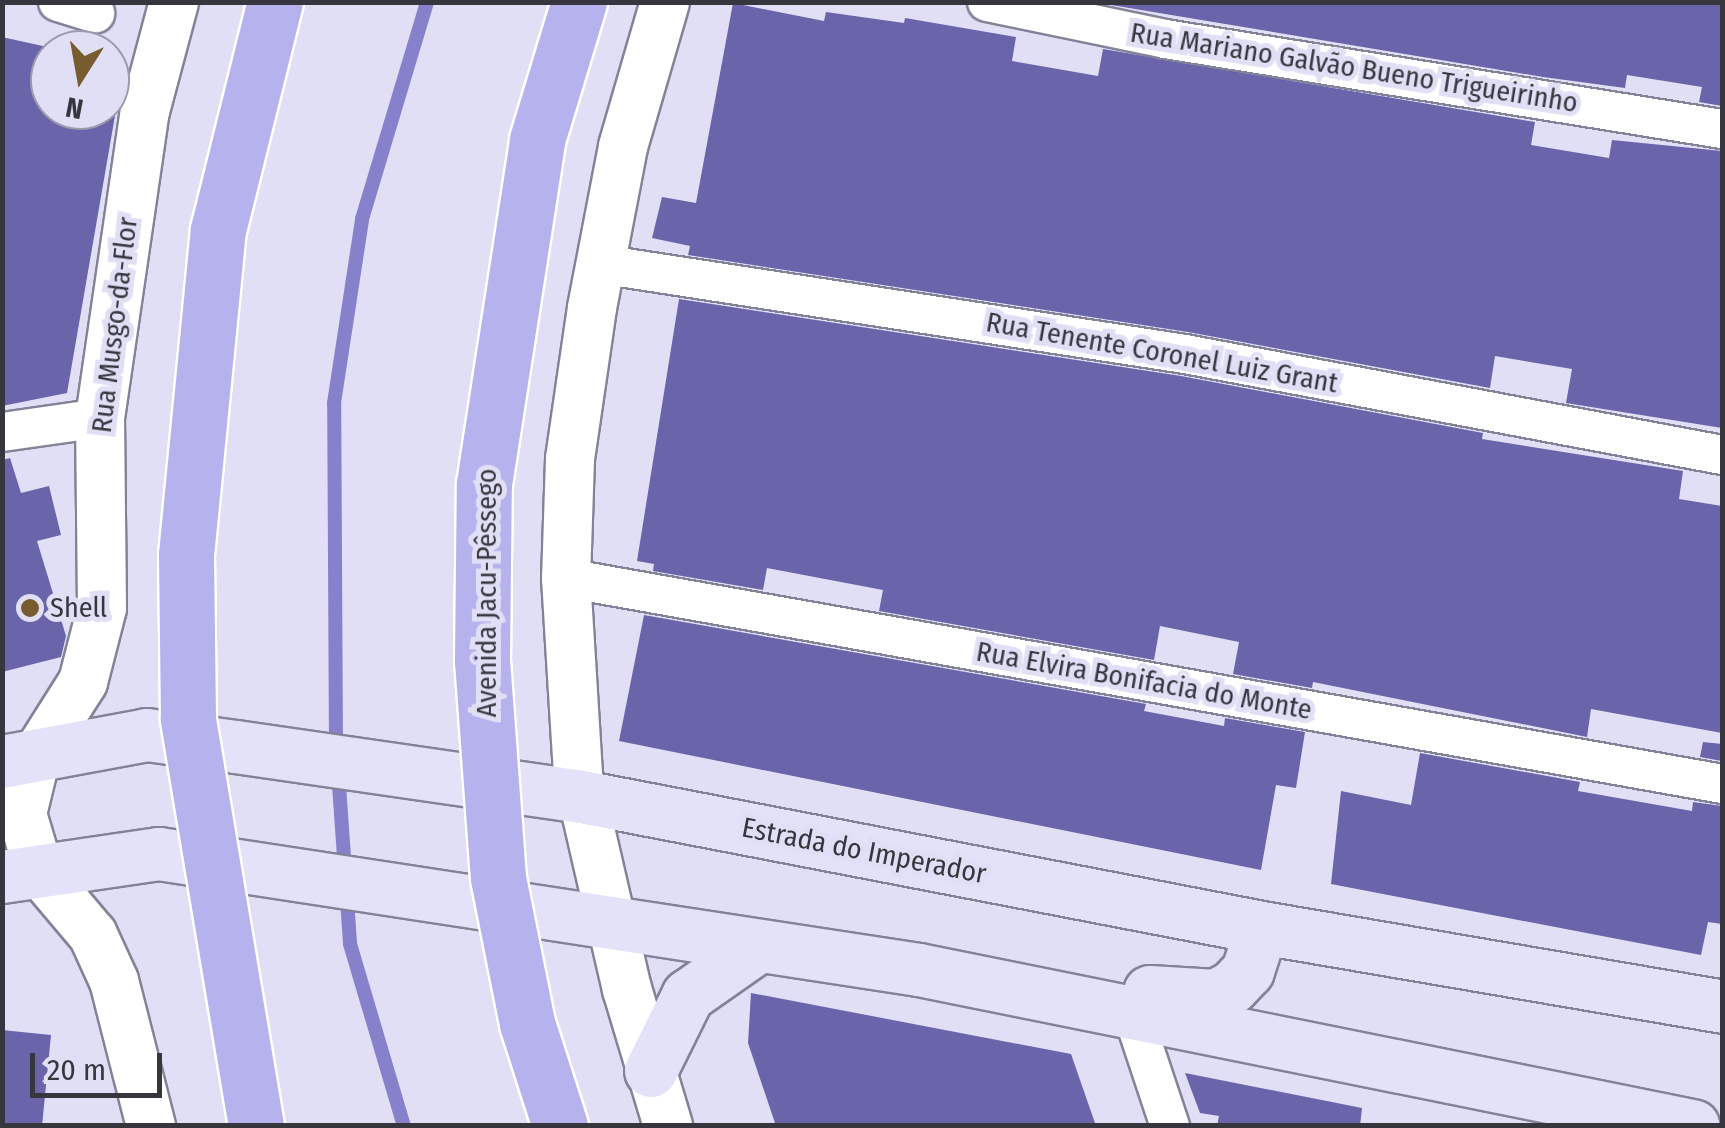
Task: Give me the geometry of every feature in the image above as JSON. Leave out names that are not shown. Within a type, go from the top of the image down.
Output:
[{"type":"highway","points":[[256,1126],[188,718],[186,554],[218,230],[275,2]]},
{"type":"highway","name":"Avenida Jacu-Pêssego","points":[[560,1126],[528,1023],[498,878],[482,662],[484,484],[537,140],[579,2]]},
{"type":"main road","name":"Estrada do Imperador","points":[[20,759],[147,735],[582,797],[1262,928],[1722,1007]]},
{"type":"main road","points":[[21,874],[159,854],[919,970],[1694,1126]]},
{"type":"main road","points":[[652,1071],[688,996],[763,948],[802,936],[862,934],[1181,998],[1216,996],[1233,986],[1248,971],[1262,928]]},
{"type":"street","points":[[58,2],[95,12]]},
{"type":"street","name":"Rua Musgo-da-Flor","points":[[21,874],[20,759],[82,682],[102,608],[100,418],[145,110],[174,2]]},
{"type":"street","points":[[665,2],[623,148],[600,264],[570,459],[566,578],[582,797],[612,924],[668,1126]]},
{"type":"street","name":"Rua Mariano Galvão Bueno Trigueirinho","points":[[987,2],[1165,38],[1722,130]]},
{"type":"street","name":"Rua Tenente Coronel Luiz Grant","points":[[600,264],[1184,354],[1722,455]]},
{"type":"street","points":[[2,432],[100,418]]},
{"type":"street","name":"Rua Elvira Bonifacia do Monte","points":[[566,578],[1722,784]]},
{"type":"street","points":[[21,874],[93,935],[114,981],[151,1126]]},
{"type":"street","points":[[1134,1015],[1170,1126]]},
{"type":"building","points":[[1722,2],[1722,106],[1699,102],[1702,87],[1627,75],[1625,88],[1543,77],[1111,5]]},
{"type":"building","points":[[733,3],[824,21],[826,12],[904,23],[905,18],[1016,37],[1012,61],[1098,76],[1103,49],[1535,122],[1531,145],[1609,158],[1612,140],[1722,151],[1722,428],[1566,403],[1572,369],[1495,356],[1490,388],[1188,332],[688,255],[690,246],[652,238],[662,197],[696,203]]},
{"type":"building","points":[[2,37],[30,43],[30,130],[113,130],[67,393],[2,406]]},
{"type":"building","points":[[679,299],[1181,376],[1483,433],[1482,439],[1683,471],[1679,499],[1722,506],[1722,733],[1591,709],[1587,737],[1313,682],[1312,688],[1233,674],[1239,642],[1160,626],[1154,660],[879,611],[883,590],[767,568],[763,590],[653,571],[654,564],[637,561]]},
{"type":"building","name":"Shell","points":[[10,458],[21,493],[49,486],[61,535],[37,541],[66,636],[61,657],[2,672],[2,460]]},
{"type":"building","points":[[644,615],[1146,704],[1144,711],[1224,726],[1225,718],[1305,732],[1296,788],[1276,785],[1261,870],[619,741]]},
{"type":"building","points":[[1703,742],[1722,744],[1722,761],[1700,757]]},
{"type":"building","points":[[1420,753],[1580,782],[1578,791],[1692,811],[1693,802],[1722,806],[1722,924],[1708,922],[1701,955],[1331,884],[1341,791],[1411,805]]},
{"type":"building","points":[[751,993],[1071,1054],[1096,1126],[776,1126],[748,1043]]},
{"type":"building","points":[[2,1030],[51,1035],[42,1126],[2,1126]]},
{"type":"building","points":[[1185,1073],[1362,1108],[1360,1126],[1217,1126],[1219,1116],[1200,1113]]},
{"type":"waterway","points":[[336,750],[334,403],[362,219],[427,2]]},
{"type":"waterway","points":[[338,771],[350,944],[404,1126]]},
{"type":"place","name":"Shell","points":[[30,608]]}]
